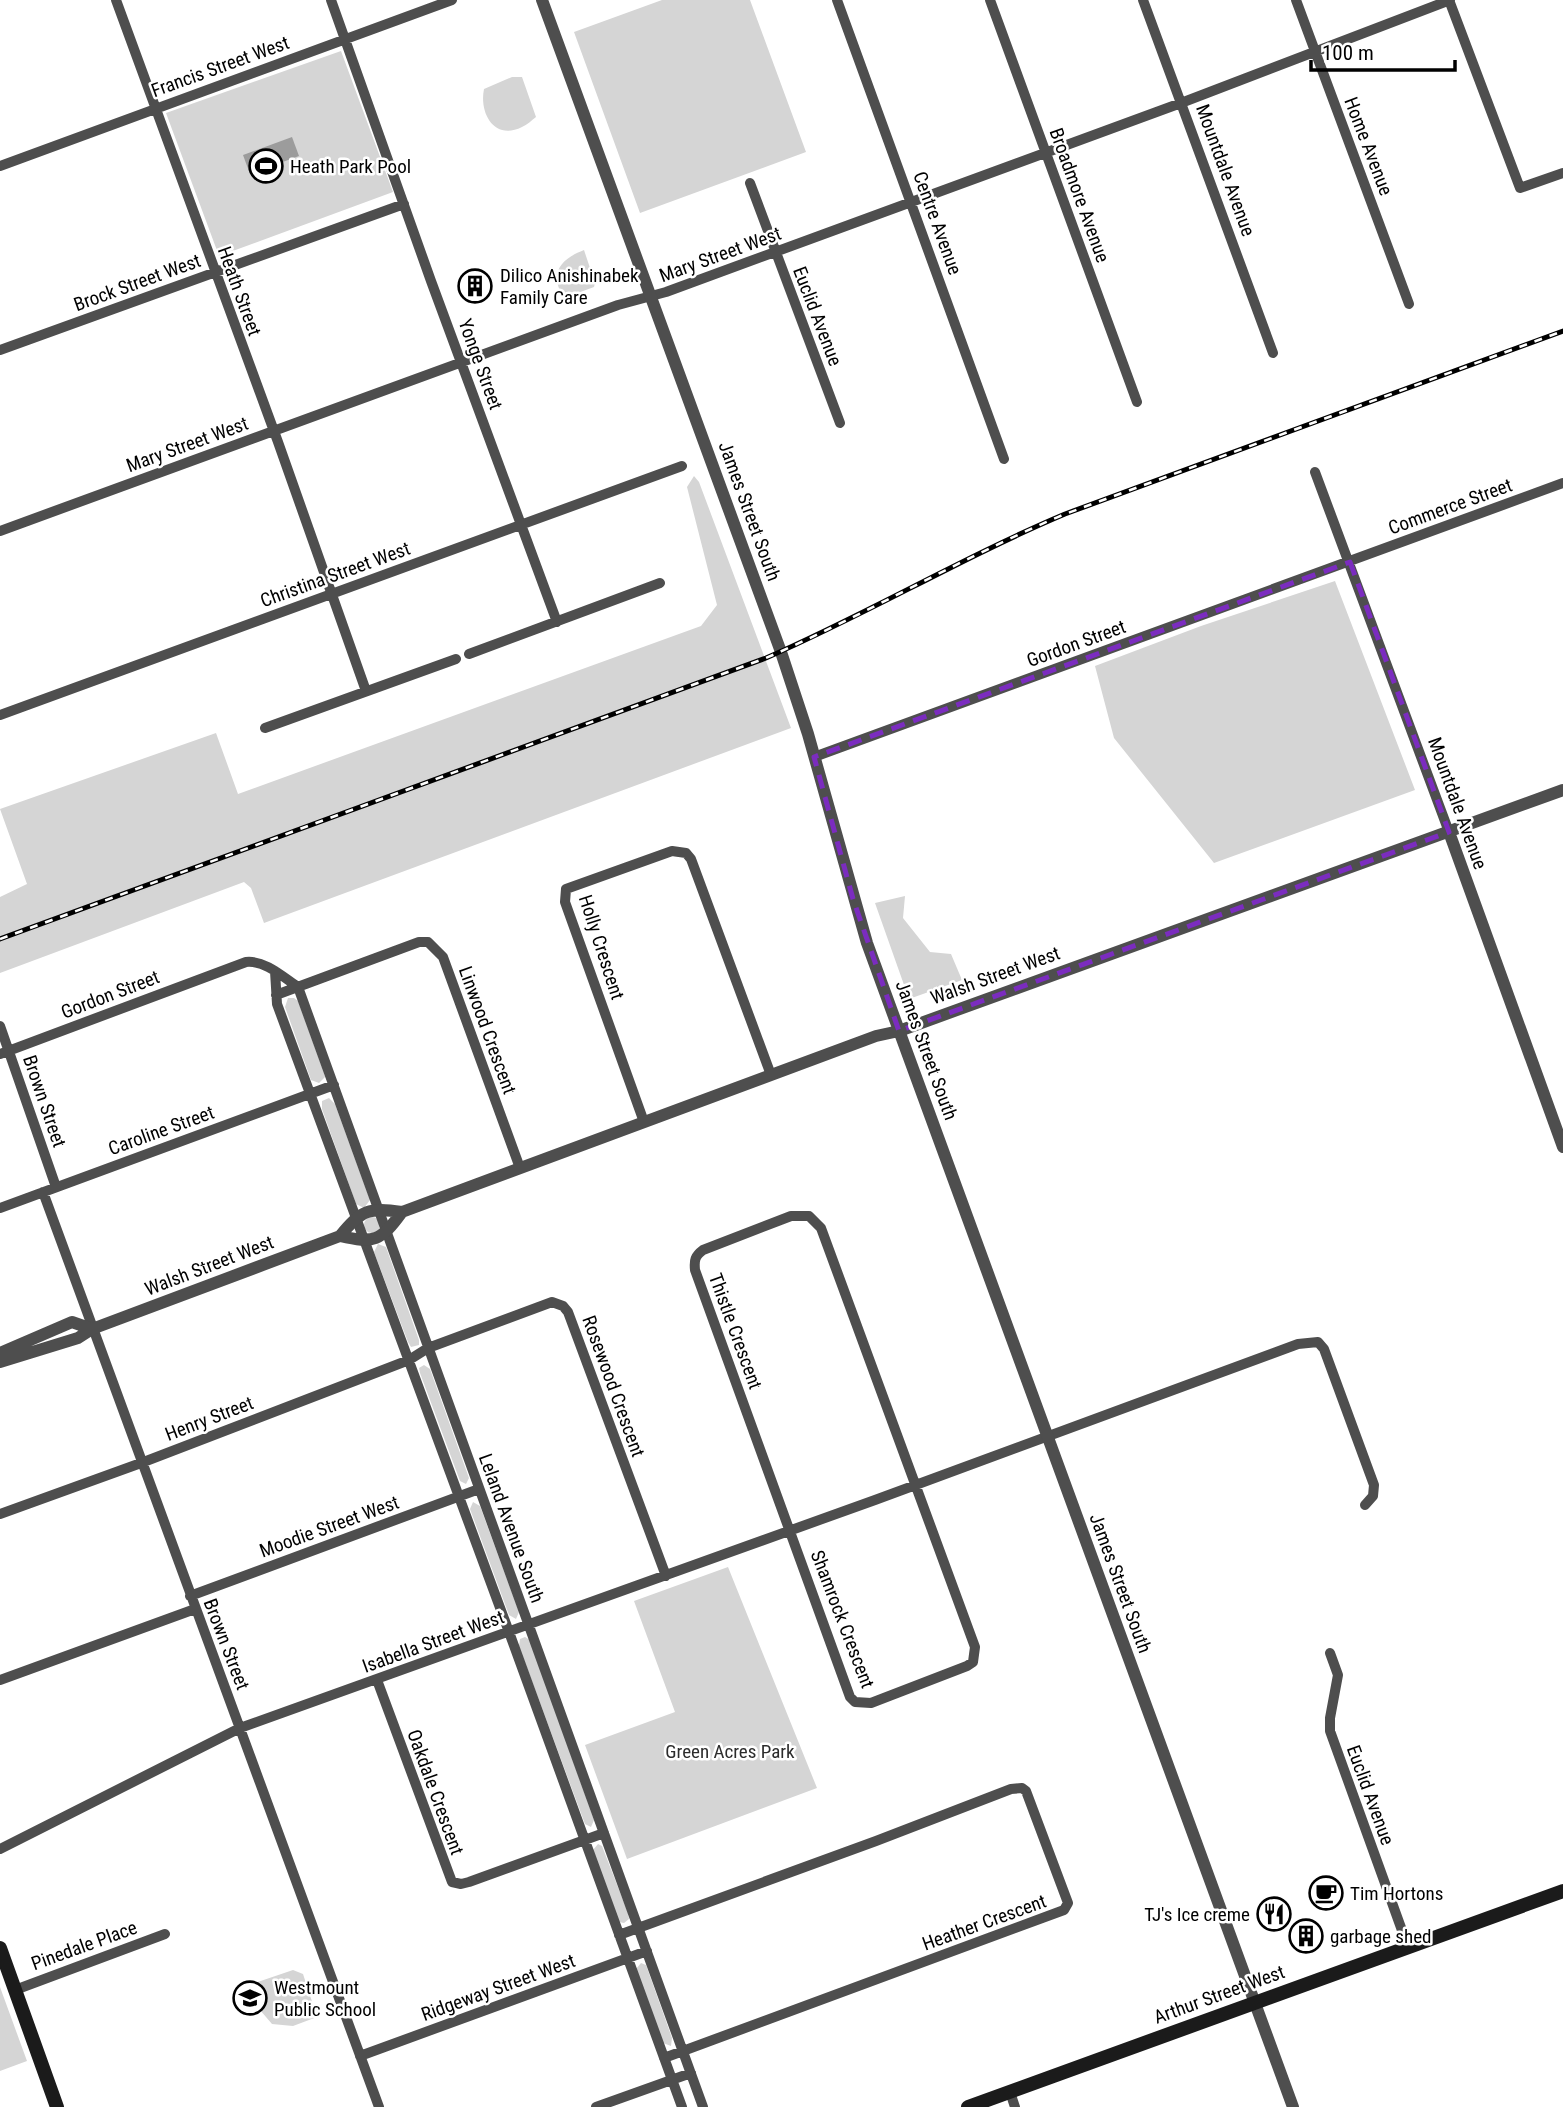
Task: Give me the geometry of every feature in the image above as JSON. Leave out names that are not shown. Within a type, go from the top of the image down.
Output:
[{"type":"main road","name":"Arthur Street West","points":[[968,2107],[1563,1891]]},
{"type":"main road","points":[[0,1948],[57,2107]]},
{"type":"street","name":"Heath Street","points":[[116,0],[366,691]]},
{"type":"street","name":"Yonge Street","points":[[331,0],[557,622]]},
{"type":"street","name":"Francis Street West","points":[[0,166],[452,0]]},
{"type":"street","name":"James Street South","points":[[542,0],[778,642],[814,757],[853,899],[899,1031],[1293,2107]]},
{"type":"street","name":"Centre Avenue","points":[[837,0],[1004,459]]},
{"type":"street","name":"Broadmore Avenue","points":[[990,0],[1137,402]]},
{"type":"street","name":"Mountdale Avenue","points":[[1143,0],[1273,353]]},
{"type":"street","name":"Home Avenue","points":[[1296,0],[1409,304]]},
{"type":"street","name":"Mary Street West","points":[[0,531],[618,305],[651,298],[1181,103],[1449,0]]},
{"type":"street","points":[[1449,0],[1520,188],[1563,173]]},
{"type":"street","name":"Euclid Avenue","points":[[750,183],[840,423]]},
{"type":"street","name":"Brock Street West","points":[[0,350],[404,204]]},
{"type":"street","name":"Christina Street West","points":[[0,715],[682,466]]},
{"type":"street","name":"Mountdale Avenue","points":[[1315,472],[1563,1147]]},
{"type":"street","name":"Commerce Street","points":[[1350,562],[1563,483]]},
{"type":"street","name":"Gordon Street","points":[[814,757],[1350,562]]},
{"type":"street","points":[[469,654],[660,583]]},
{"type":"street","points":[[265,728],[456,659]]},
{"type":"street","name":"Walsh Street West","points":[[355,1217],[378,1209],[402,1212],[876,1036],[899,1031],[1563,790]]},
{"type":"street","name":"Holly Crescent","points":[[644,1122],[565,902],[566,889],[672,851],[686,853],[691,859],[771,1075]]},
{"type":"street","name":"Linwood Crescent","points":[[276,995],[419,942],[428,942],[437,948],[443,957],[520,1168]]},
{"type":"street","name":"Gordon Street","points":[[5,1053],[233,967],[252,962],[275,971]]},
{"type":"street","points":[[275,971],[298,987]]},
{"type":"street","name":"Leland Avenue South","points":[[275,971],[277,1004],[682,2107]]},
{"type":"street","name":"Leland Avenue South","points":[[298,987],[703,2107]]},
{"type":"street","name":"Brown Street","points":[[0,1026],[5,1053],[56,1187]]},
{"type":"street","name":"Caroline Street","points":[[0,1208],[334,1085]]},
{"type":"street","name":"Brown Street","points":[[43,1192],[379,2107]]},
{"type":"street","points":[[355,1217],[340,1236],[364,1241],[387,1233],[402,1212]]},
{"type":"street","name":"Thistle Crescent","points":[[790,1531],[694,1261],[696,1255],[703,1250],[791,1216],[809,1216],[821,1228],[916,1485]]},
{"type":"street","name":"Walsh Street West","points":[[0,1362],[78,1338],[92,1329],[340,1236]]},
{"type":"street","name":"Rosewood Crescent","points":[[428,1348],[552,1302],[563,1306],[568,1312],[666,1576]]},
{"type":"street","name":"Walsh Street West","points":[[0,1353],[72,1322],[92,1329]]},
{"type":"street","name":"Isabella Street West","points":[[0,1849],[240,1728],[790,1531],[1298,1344],[1318,1342],[1324,1349],[1374,1485],[1373,1496],[1365,1505]]},
{"type":"street","name":"Henry Street","points":[[0,1514],[409,1360],[428,1348]]},
{"type":"street","name":"Shamrock Crescent","points":[[790,1531],[850,1697],[855,1702],[871,1703],[967,1666],[973,1662],[975,1656],[975,1647],[916,1485]]},
{"type":"street","name":"Moodie Street West","points":[[190,1596],[479,1489]]},
{"type":"street","points":[[0,1680],[195,1609]]},
{"type":"street","name":"Euclid Avenue","points":[[1330,1653],[1338,1675],[1329,1718],[1330,1731],[1408,1947]]},
{"type":"street","name":"Oakdale Crescent","points":[[377,1680],[452,1882],[469,1882],[604,1833]]},
{"type":"street","name":"Heather Crescent","points":[[619,1935],[1016,1788],[1022,1788],[1029,1796],[1067,1908],[664,2058]]},
{"type":"street","name":"Pinedale Place","points":[[15,1990],[165,1934]]},
{"type":"street","name":"Ridgeway Street West","points":[[360,2056],[647,1951]]},
{"type":"street","points":[[596,2107],[691,2073]]},
{"type":"street","points":[[1010,2092],[1015,2107]]},
{"type":"highlighted area","points":[[1350,562],[1449,832],[899,1031],[853,899],[814,757]]},
{"type":"green space","points":[[662,0],[750,0],[806,152],[640,213],[574,32]]},
{"type":"green space","points":[[341,51],[393,192],[219,256],[166,113]]},
{"type":"green space","points":[[512,77],[522,77],[536,117],[522,127],[504,130],[496,127],[486,115],[484,89]]},
{"type":"green space","points":[[584,250],[594,287],[564,298],[557,281],[559,268],[569,258]]},
{"type":"green space","points":[[694,476],[699,482],[791,728],[264,923],[251,888],[244,882],[0,973],[0,897],[27,884],[0,809],[216,733],[238,794],[701,626],[717,605],[687,487]]},
{"type":"green space","points":[[1335,581],[1415,790],[1214,863],[1114,738],[1095,666],[1201,626]]},
{"type":"green space","points":[[905,896],[903,918],[930,952],[951,954],[962,980],[909,999],[875,903]]},
{"type":"green space","points":[[288,998],[298,1001],[324,1073],[325,1077],[319,1083],[311,1080],[285,1007]]},
{"type":"green space","points":[[329,1098],[335,1104],[370,1200],[364,1208],[356,1204],[322,1109],[322,1101]]},
{"type":"green space","points":[[369,1217],[375,1217],[380,1225],[378,1231],[369,1233],[364,1228],[364,1222]]},
{"type":"green space","points":[[378,1244],[386,1247],[419,1345],[411,1347],[408,1342],[374,1252]]},
{"type":"green space","points":[[424,1365],[430,1369],[469,1478],[466,1484],[460,1481],[420,1373],[419,1368]]},
{"type":"green space","points":[[473,1502],[480,1506],[519,1612],[516,1619],[509,1615],[470,1509]]},
{"type":"green space","name":"Green Acres Park","points":[[728,1567],[817,1788],[627,1859],[585,1745],[675,1712],[634,1601]]},
{"type":"green space","points":[[525,1637],[530,1640],[594,1820],[591,1827],[585,1824],[519,1646],[520,1639]]},
{"type":"green space","points":[[598,1844],[602,1846],[628,1913],[629,1919],[624,1923],[619,1922],[593,1850]]},
{"type":"green space","points":[[641,1963],[646,1965],[672,2038],[671,2046],[663,2043],[636,1969]]},
{"type":"green space","points":[[293,1970],[303,1974],[317,2017],[293,2026],[272,2024],[260,2010],[252,1984]]},
{"type":"green space","points":[[0,1987],[27,2061],[0,2071]]},
{"type":"shaded area","points":[[292,137],[299,156],[250,174],[243,155]]},
{"type":"railway","points":[[0,939],[766,658],[989,548],[1065,514],[1563,331]]},
{"type":"place","name":"Heath Park Pool","points":[[266,166]]},
{"type":"place","name":"Dilico Anishinabek Family Care","points":[[475,286]]},
{"type":"place","name":"Tim Hortons","points":[[1326,1893]]},
{"type":"place","name":"TJ's Ice creme","points":[[1274,1914]]},
{"type":"place","name":"garbage shed","points":[[1306,1936]]},
{"type":"place","name":"Westmount Public School","points":[[250,1998]]}]
